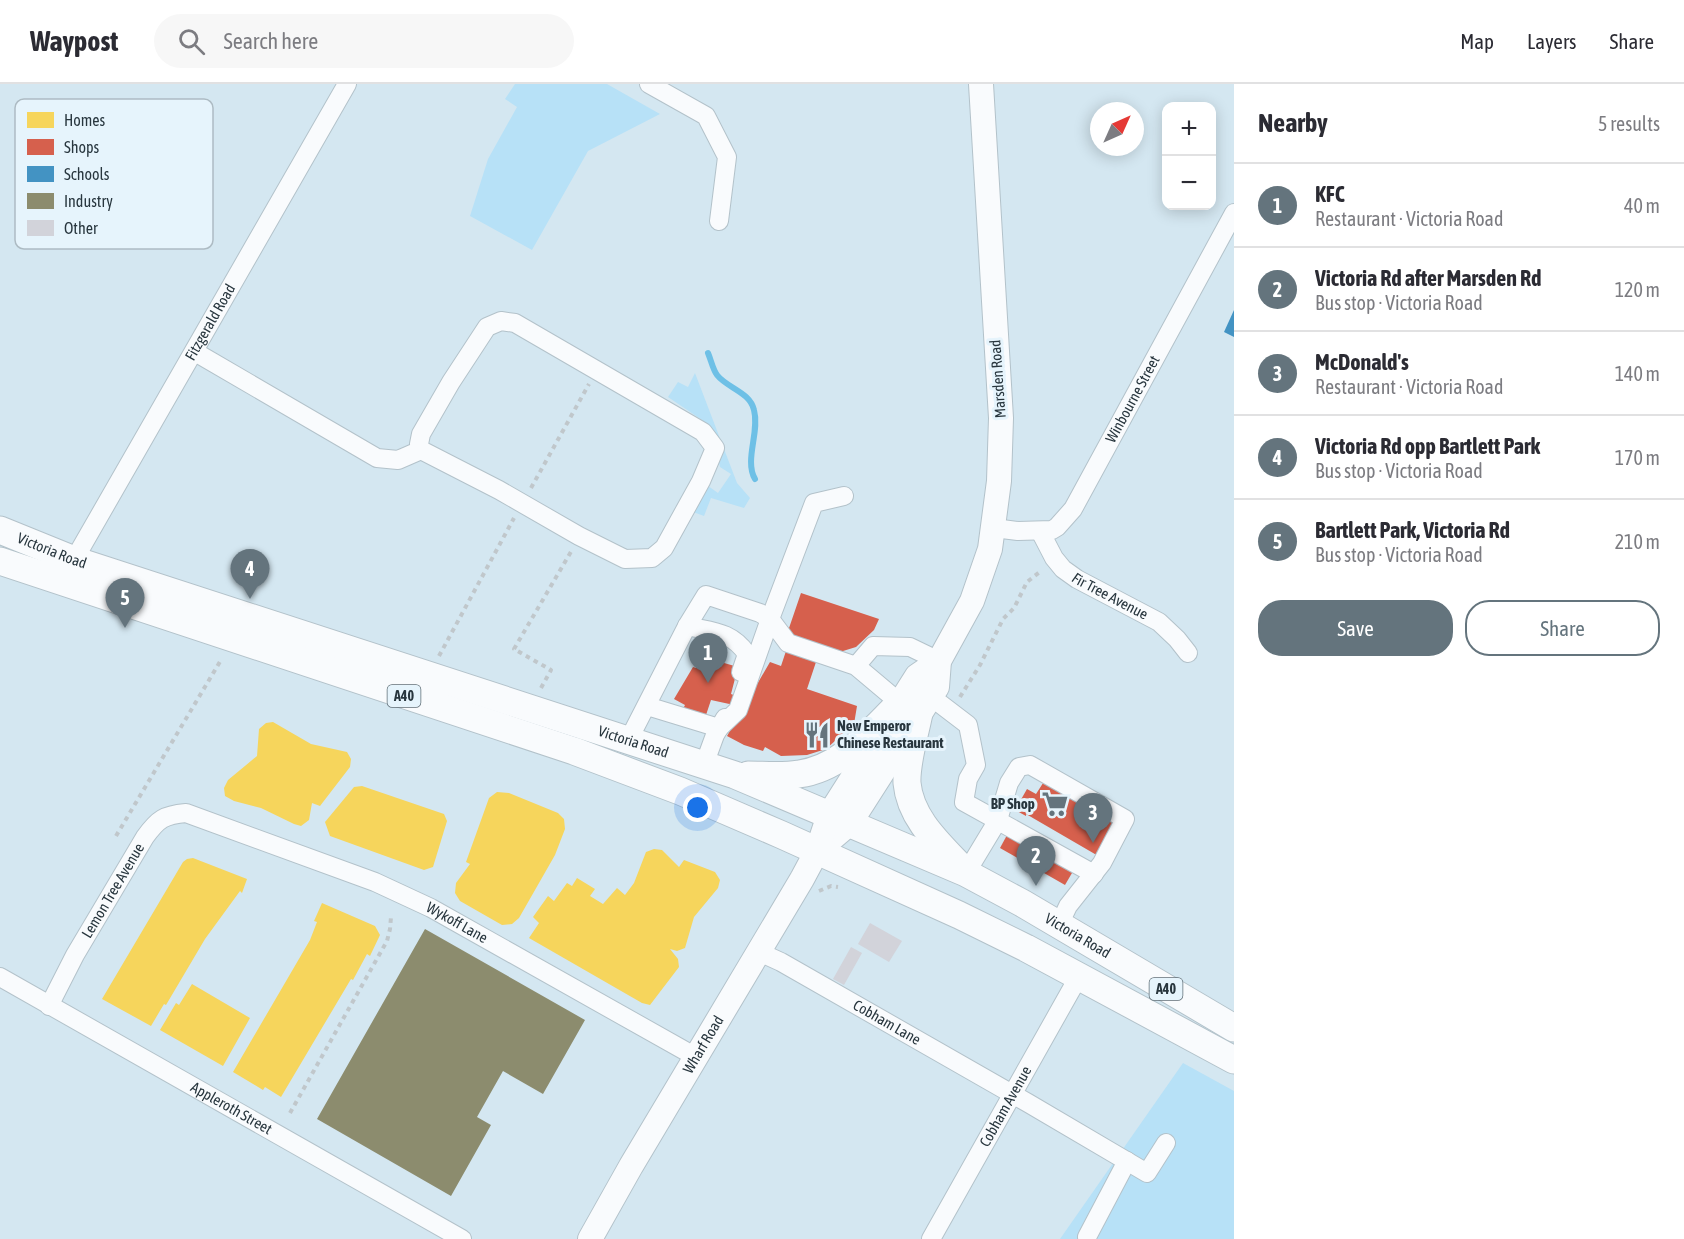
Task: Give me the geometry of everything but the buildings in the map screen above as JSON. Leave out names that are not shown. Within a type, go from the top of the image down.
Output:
[{"type":"highway","name":"Victoria Road","points":[[0,530],[74,560],[735,775],[966,873],[1059,924],[1234,1028]]},
{"type":"highway","name":"Victoria Road","points":[[7,562],[574,752],[680,791],[959,915],[1079,976],[1234,1060]]},
{"type":"highway","points":[[735,775],[798,775],[821,769],[917,704]]},
{"type":"highway","points":[[917,704],[908,771],[909,796],[914,810],[926,828],[966,873]]},
{"type":"main road","name":"Marsden Road","points":[[818,851],[917,704],[917,676],[939,661],[972,601],[990,549],[994,528],[1001,418],[981,84]]},
{"type":"main road","name":"Wharf Road","points":[[590,1239],[818,851]]},
{"type":"street","name":"Fitzgerald Road","points":[[74,560],[347,84]]},
{"type":"street","points":[[649,84],[706,116],[727,157],[719,221]]},
{"type":"street","name":"Winbourne Street","points":[[994,528],[1017,531],[1057,528],[1073,509],[1234,213]]},
{"type":"street","points":[[501,321],[515,323],[597,370],[703,432],[715,448],[701,481],[664,548],[652,558],[625,559],[421,450],[419,444],[421,434],[451,382],[487,327],[501,321]]},
{"type":"street","points":[[195,352],[377,458],[398,460],[421,450]]},
{"type":"street","points":[[719,728],[738,710],[814,503],[844,496]]},
{"type":"street","name":"Fir Tree Avenue","points":[[1040,531],[1054,558],[1063,569],[1077,579],[1159,622],[1178,639],[1188,653]]},
{"type":"street","points":[[628,741],[687,626],[706,595],[760,613],[770,619],[788,643],[856,666],[917,704],[950,712],[968,725],[976,765],[968,779],[964,802],[1094,874]]},
{"type":"street","points":[[687,626],[728,635],[739,643],[747,654],[729,711],[719,728],[704,765]]},
{"type":"street","points":[[856,666],[873,646],[910,647],[939,661]]},
{"type":"street","points":[[647,706],[719,728]]},
{"type":"street","points":[[966,873],[998,820],[1009,783],[1019,767],[1030,765],[1125,819],[1094,874],[1068,906],[1059,924]]},
{"type":"street","name":"Lemon Tree Avenue","points":[[49,1006],[75,955],[155,823],[169,814],[186,813],[204,819]]},
{"type":"street","name":"Wykoff Lane","points":[[204,819],[375,882],[422,903],[696,1057]]},
{"type":"street","name":"Cobham Lane","points":[[759,952],[781,962],[1147,1173],[1166,1143]]},
{"type":"street","name":"Cobham Avenue","points":[[931,1239],[1079,976]]},
{"type":"street","name":"Appleroth Street","points":[[0,977],[462,1239]]},
{"type":"street","points":[[1087,1237],[1126,1161]]},
{"type":"path","points":[[437,660],[597,370]]},
{"type":"path","points":[[539,691],[551,670],[514,649],[579,536]]},
{"type":"path","points":[[950,712],[980,665],[1004,619],[1014,608],[1027,582],[1040,572]]},
{"type":"path","points":[[116,836],[221,660]]},
{"type":"path","points":[[815,894],[831,886],[844,890]]},
{"type":"path","points":[[290,1113],[387,941],[391,917]]},
{"type":"shaded area","points":[[515,84],[607,84],[660,114],[588,151],[532,250],[470,216],[488,159],[517,107],[505,99]]},
{"type":"shaded area","points":[[695,373],[737,483],[750,498],[744,508],[711,498],[704,516],[685,509],[701,481],[718,493],[731,474],[720,467],[713,435],[702,420],[668,397],[678,382],[688,387]]},
{"type":"shaded area","points":[[1183,1063],[1234,1091],[1234,1239],[1060,1239]]},
{"type":"waterway","points":[[708,353],[717,375],[743,394],[752,404],[755,427],[751,463],[755,479]]},
{"type":"place","name":"Victoria Rd opp Bartlett Park","points":[[250,599]]},
{"type":"place","name":"Bartlett Park, Victoria Rd","points":[[125,628]]},
{"type":"place","name":"KFC","points":[[708,683]]},
{"type":"place","name":"New Emperor Chinese Restaurant","points":[[817,735]]},
{"type":"place","name":"BP Shop","points":[[1055,804]]},
{"type":"place","name":"McDonald's","points":[[1093,843]]},
{"type":"place","name":"Victoria Rd after Marsden Rd","points":[[1036,886]]}]
